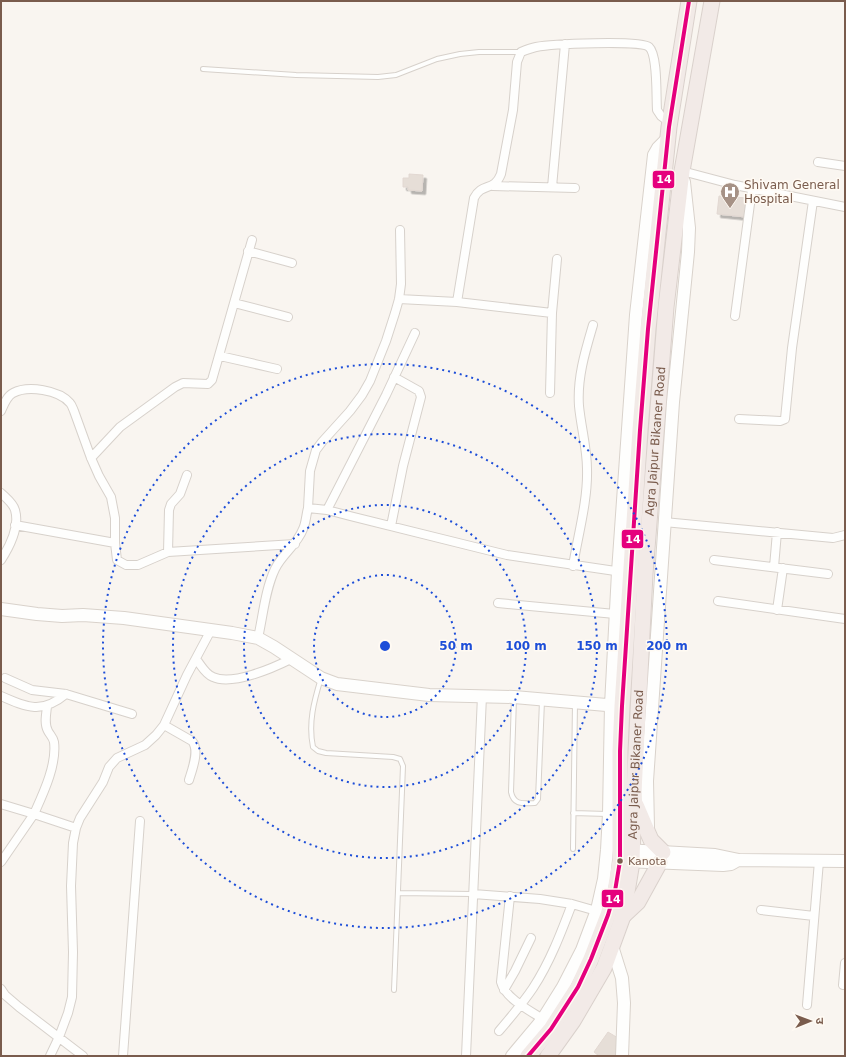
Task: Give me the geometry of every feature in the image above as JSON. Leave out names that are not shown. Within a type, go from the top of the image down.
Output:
[{"type":"highway","name":"Agra Jaipur Bikaner Road","points":[[620,856],[620,751],[617,706],[624,572],[640,430],[667,139],[689,1]]},
{"type":"highway","name":"Agra Jaipur Bikaner Road","points":[[528,1056],[551,1029],[578,987],[591,959],[609,914],[620,856],[634,802],[645,574],[666,307],[682,171],[712,1]]},
{"type":"highway","points":[[609,914],[638,902],[662,857],[634,802]]},
{"type":"highway","name":"Agra Jaipur Bikaner Road","points":[[550,1055],[591,992],[604,968],[612,946],[609,914]]},
{"type":"street","points":[[493,186],[499,181],[505,159],[517,62],[521,52],[535,47],[565,44],[633,44],[649,47],[655,64],[657,110],[661,116],[669,122]]},
{"type":"street","points":[[552,187],[565,44]]},
{"type":"street","points":[[818,162],[845,166]]},
{"type":"street","points":[[648,831],[647,781],[664,522],[673,402],[688,252],[689,228],[682,171],[752,189],[845,207]]},
{"type":"street","points":[[457,302],[474,198],[478,192],[482,189],[493,186],[575,188]]},
{"type":"street","points":[[736,316],[752,189]]},
{"type":"street","points":[[739,419],[780,421],[785,419],[792,348],[813,201]]},
{"type":"street","points":[[258,638],[269,585],[275,569],[304,529],[308,508],[310,471],[316,450],[362,395],[370,381],[386,341],[399,299],[401,278],[400,230]]},
{"type":"street","points":[[91,458],[120,427],[176,387],[183,383],[208,384],[212,380],[252,240]]},
{"type":"street","points":[[248,251],[292,263]]},
{"type":"street","points":[[550,393],[552,313],[557,259]]},
{"type":"street","points":[[399,299],[457,302],[552,313]]},
{"type":"street","points":[[234,303],[288,317]]},
{"type":"street","points":[[573,566],[588,471],[578,388],[585,352],[593,325]]},
{"type":"street","points":[[327,510],[394,378],[415,333]]},
{"type":"street","points":[[220,356],[277,369]]},
{"type":"street","points":[[391,526],[403,466],[421,397],[419,391],[414,387],[394,378]]},
{"type":"street","points":[[1,411],[5,401],[12,393],[19,390],[32,389],[49,391],[62,397],[70,403],[91,458],[111,497],[115,518],[117,560],[126,565],[138,565],[168,552],[294,544]]},
{"type":"street","points":[[168,552],[171,504],[180,494],[187,475]]},
{"type":"street","points":[[1,493],[14,509],[15,525],[11,542],[1,560]]},
{"type":"street","points":[[308,508],[327,510],[507,555],[573,566],[624,572],[615,614],[617,706],[609,814],[620,856],[609,914],[582,950],[563,987],[543,1019],[512,1056]]},
{"type":"street","points":[[664,522],[833,538],[845,535]]},
{"type":"street","points":[[15,525],[115,543]]},
{"type":"street","points":[[774,567],[777,532]]},
{"type":"street","points":[[714,560],[828,574]]},
{"type":"street","points":[[777,610],[783,568]]},
{"type":"street","points":[[718,602],[845,619]]},
{"type":"street","points":[[498,603],[615,614]]},
{"type":"street","points":[[1,609],[62,616],[83,615],[124,618],[258,638],[321,678],[337,684],[429,695],[514,697],[617,706]]},
{"type":"street","points":[[50,1056],[68,1013],[72,997],[73,952],[71,886],[73,843],[76,828],[80,818],[103,782],[109,767],[117,758],[146,745],[164,725],[196,659],[212,630]]},
{"type":"street","points":[[196,659],[208,674],[214,678],[232,679],[263,672],[291,659]]},
{"type":"street","points":[[4,678],[32,690],[66,694],[132,714]]},
{"type":"street","points":[[1,696],[27,706],[47,707],[56,703],[66,694]]},
{"type":"street","points":[[466,1056],[482,696]]},
{"type":"street","points":[[1,862],[34,814],[46,785],[53,761],[54,743],[53,738],[48,732],[46,722],[47,707]]},
{"type":"street","points":[[164,725],[195,744],[196,750],[189,780]]},
{"type":"street","points":[[1,804],[76,828]]},
{"type":"street","points":[[123,1056],[140,821]]},
{"type":"street","points":[[620,856],[662,857],[715,855],[739,860],[845,862]]},
{"type":"street","points":[[807,1004],[819,861]]},
{"type":"street","points":[[473,894],[510,896],[572,904],[609,914]]},
{"type":"street","points":[[510,896],[501,982],[504,990],[543,1019]]},
{"type":"street","points":[[499,1031],[533,988],[545,967],[572,904]]},
{"type":"street","points":[[760,910],[814,916]]},
{"type":"street","points":[[504,990],[518,966],[531,938]]},
{"type":"street","points":[[612,946],[622,978],[624,1003],[622,1056]]},
{"type":"street","points":[[843,985],[845,963]]},
{"type":"street","points":[[1,989],[5,995],[19,1007],[83,1056]]},
{"type":"lane","points":[[203,69],[296,75],[378,77],[396,75],[437,59],[460,54],[479,52],[521,52]]},
{"type":"lane","points":[[321,678],[313,707],[311,732],[313,747],[318,751],[326,753],[393,757],[400,759],[403,766],[394,990]]},
{"type":"lane","points":[[514,697],[511,792],[512,798],[516,802],[522,803],[535,803],[538,799],[542,699]]},
{"type":"lane","points":[[572,849],[575,702]]},
{"type":"lane","points":[[573,813],[609,814]]},
{"type":"lane","points":[[398,893],[473,894]]},
{"type":"building","points":[[409,174],[423,175],[422,191],[408,190],[408,187],[403,187],[403,178],[409,178]]},
{"type":"building","points":[[719,196],[747,198],[746,217],[717,214]]},
{"type":"building","points":[[608,1032],[618,1038],[617,1056],[599,1056],[594,1052]]},
{"type":"transit line","name":"14","points":[[528,1056],[551,1029],[578,987],[591,959],[608,915],[615,891],[620,861],[620,751],[622,706],[648,329],[669,127],[689,1]]},
{"type":"place","name":"Shivam General Hospital","points":[[730,209]]},
{"type":"place","name":"Kanota","points":[[620,861]]}]
